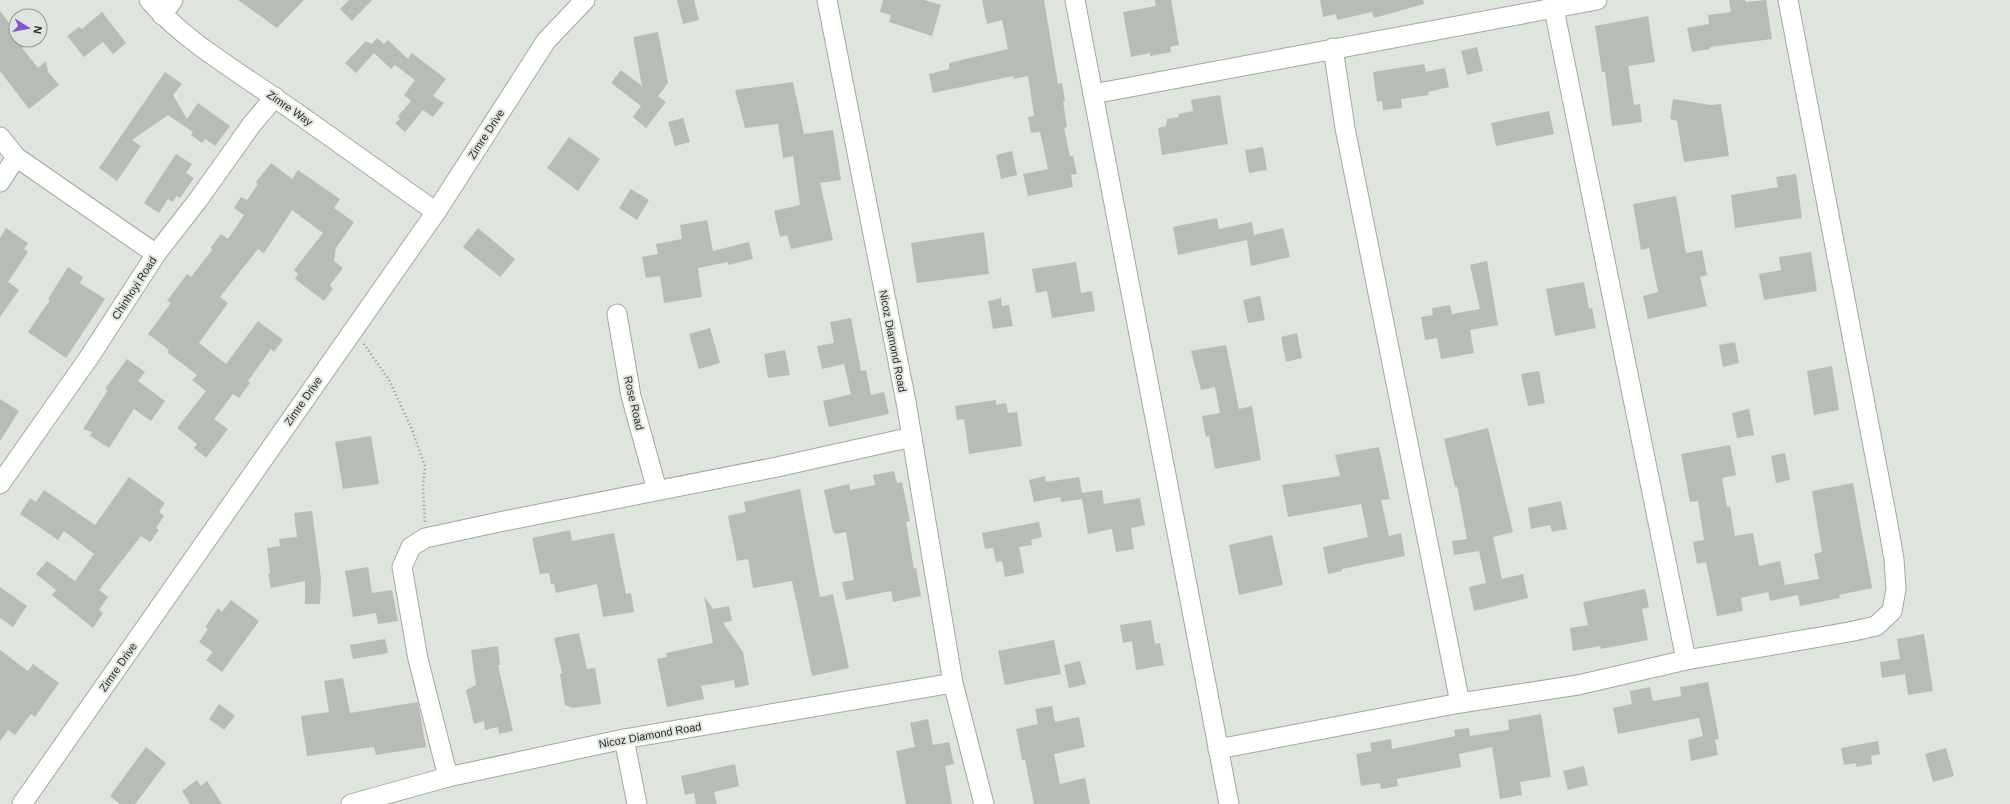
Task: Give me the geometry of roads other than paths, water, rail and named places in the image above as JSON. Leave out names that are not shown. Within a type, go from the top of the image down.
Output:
[{"type":"street","name":"Zimre Way","points":[[149,0],[162,15],[211,55],[274,97],[436,212]]},
{"type":"street","points":[[162,15],[173,0]]},
{"type":"street","name":"Zimre Drive","points":[[23,803],[436,212],[546,41],[585,0]]},
{"type":"street","name":"Nicoz Diamond Road","points":[[827,0],[912,437],[953,683],[984,804]]},
{"type":"street","points":[[1075,0],[1229,804]]},
{"type":"street","points":[[1093,94],[1333,48],[1597,0]]},
{"type":"street","points":[[1218,749],[1460,703],[1578,685],[1686,660],[1876,626],[1892,611],[1896,589],[1894,558],[1788,0]]},
{"type":"street","points":[[1554,9],[1686,660]]},
{"type":"street","points":[[1333,48],[1345,128],[1460,703]]},
{"type":"street","name":"Chinhoyi Road","points":[[0,484],[90,356],[156,254],[198,200],[252,124],[274,97]]},
{"type":"street","points":[[0,138],[16,157],[156,254]]},
{"type":"street","points":[[0,182],[16,157]]},
{"type":"street","name":"Rose Road","points":[[617,314],[630,396],[657,490]]},
{"type":"street","points":[[448,777],[418,659],[402,567],[411,548],[425,538],[777,467],[912,437]]},
{"type":"street","name":"Nicoz Diamond Road","points":[[351,804],[448,777],[624,740],[953,683]]},
{"type":"street","points":[[624,740],[636,804]]}]
